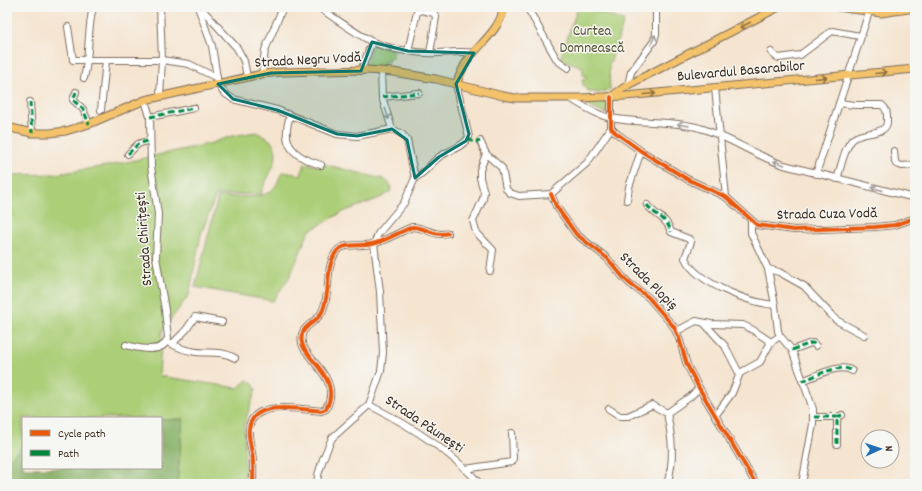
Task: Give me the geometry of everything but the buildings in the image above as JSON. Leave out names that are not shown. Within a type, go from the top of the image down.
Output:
[{"type":"main road","points":[[456,84],[466,63],[495,29],[502,17],[504,7]]},
{"type":"main road","points":[[838,7],[868,12],[887,13],[915,8]]},
{"type":"main road","points":[[611,97],[628,85],[775,8]]},
{"type":"main road","name":"Bulevardul Basarabilor","points":[[570,98],[611,97],[915,69]]},
{"type":"main road","name":"Strada Negru Vodă","points":[[7,127],[32,133],[66,131],[89,124],[145,100],[217,81],[283,72],[361,70],[381,71],[416,75],[509,97],[570,98]]},
{"type":"street","points":[[84,78],[88,60],[88,29],[93,7]]},
{"type":"street","points":[[160,7],[162,60],[160,96]]},
{"type":"street","points":[[199,7],[203,14],[212,46],[217,81],[223,92],[233,99],[277,110],[326,131],[346,136],[367,135],[392,129],[402,134],[407,140],[415,178]]},
{"type":"street","points":[[262,74],[265,50],[283,7]]},
{"type":"street","points":[[318,7],[372,42],[391,48],[430,53],[459,51],[474,53]]},
{"type":"street","points":[[527,7],[558,60],[568,68]]},
{"type":"street","points":[[628,85],[631,72],[654,41],[656,34],[656,7]]},
{"type":"street","points":[[408,51],[417,12],[421,10],[434,13],[436,17],[430,53]]},
{"type":"street","points":[[816,174],[868,12]]},
{"type":"street","points":[[203,14],[241,53],[247,77]]},
{"type":"street","points":[[68,27],[72,59],[162,60],[189,64],[217,81]]},
{"type":"street","points":[[771,52],[779,58],[797,56],[832,31],[860,36]]},
{"type":"street","points":[[361,70],[372,42]]},
{"type":"street","points":[[100,110],[106,60]]},
{"type":"street","points":[[381,71],[382,96],[392,129]]},
{"type":"street","points":[[317,484],[323,459],[332,438],[369,405],[380,376],[383,362],[380,286],[374,244],[378,234],[404,203],[415,178],[439,157],[459,146],[469,137],[456,84]]},
{"type":"street","points":[[715,88],[726,197]]},
{"type":"street","points":[[76,92],[73,100],[83,109],[89,124]]},
{"type":"street","points":[[382,96],[419,92]]},
{"type":"street","points":[[480,141],[486,154],[502,168],[505,186],[510,193],[518,196],[551,194],[587,163],[611,128],[611,97]]},
{"type":"street","points":[[570,98],[584,107],[610,118],[689,126],[703,129],[777,163],[915,198]]},
{"type":"street","name":"Strada Chirițești","points":[[145,100],[150,117],[151,166],[158,214],[156,257],[169,343]]},
{"type":"street","points":[[30,102],[32,133]]},
{"type":"street","points":[[837,179],[847,148],[854,138],[883,130],[887,126],[888,122],[887,112],[882,105],[855,105],[839,103]]},
{"type":"street","points":[[150,117],[194,108]]},
{"type":"street","points":[[290,116],[286,134],[289,144],[304,160],[320,165]]},
{"type":"street","name":"Strada Cuza Vodă","points":[[611,128],[642,151],[687,179],[726,197],[757,226],[806,230],[883,227],[895,225],[915,218]]},
{"type":"street","points":[[128,154],[138,144],[150,140]]},
{"type":"street","points":[[627,200],[628,187],[642,151]]},
{"type":"street","points":[[894,151],[896,164],[902,166],[915,165]]},
{"type":"street","points":[[486,154],[480,170],[480,178],[484,192],[483,199],[473,221],[476,232],[493,250],[490,271]]},
{"type":"street","name":"Strada Plopiș","points":[[551,194],[556,206],[576,234],[607,258],[630,284],[652,301],[677,330],[684,357],[699,388],[756,484]]},
{"type":"street","points":[[647,205],[651,210],[661,216],[670,227],[671,232],[689,239],[691,242],[686,258],[690,266],[699,274],[725,290],[754,301],[775,305]]},
{"type":"street","points":[[751,221],[751,233],[768,269],[778,331],[780,336],[792,350],[813,409],[814,417],[802,484]]},
{"type":"street","points":[[252,484],[253,455],[248,430],[250,423],[259,412],[273,408],[321,410],[326,409],[329,404],[331,394],[330,388],[321,369],[304,348],[302,343],[303,332],[308,325],[321,315],[327,294],[330,268],[336,253],[346,246],[374,244],[412,227],[436,234],[448,233]]},
{"type":"street","points":[[768,269],[779,272],[804,286],[836,320],[864,335]]},
{"type":"street","points":[[126,345],[152,349],[169,343],[186,330],[194,317],[222,322]]},
{"type":"street","name":"Strada Plopiș","points":[[677,330],[696,322],[743,325],[771,342]]},
{"type":"street","points":[[704,323],[725,346],[740,373]]},
{"type":"street","points":[[715,416],[732,393],[740,373],[760,362],[771,342],[780,336]]},
{"type":"street","points":[[169,343],[190,351],[216,352],[235,358]]},
{"type":"street","points":[[792,350],[811,343],[816,346]]},
{"type":"street","points":[[802,381],[840,368],[849,368],[852,371]]},
{"type":"street","points":[[667,413],[690,397],[699,388]]},
{"type":"street","name":"Strada Păunești","points":[[369,405],[396,419],[444,450],[480,484]]},
{"type":"street","points":[[609,409],[618,415],[628,416],[652,405],[667,413]]},
{"type":"street","points":[[667,413],[673,459],[672,471],[667,484]]},
{"type":"street","points":[[814,417],[839,416],[837,444]]},
{"type":"street","name":"Strada Păunești","points":[[465,469],[512,462],[512,433]]},
{"type":"highlighted area","points":[[372,42],[408,51],[474,53],[456,84],[469,134],[466,141],[439,157],[415,178],[407,140],[392,129],[357,136],[337,134],[277,110],[233,99],[218,84],[271,73],[361,71]]},
{"type":"green space","name":"Curtea Domnească","points":[[578,7],[584,7],[624,21],[609,66],[610,90],[598,93],[588,91],[584,87],[582,80],[585,79],[586,76],[583,75],[583,67],[560,59]]},
{"type":"green space","points":[[373,43],[394,50],[393,58],[389,58],[388,62],[383,62],[383,67],[365,67]]},
{"type":"green space","points":[[608,102],[607,114],[586,106],[586,104]]},
{"type":"green space","points":[[256,132],[270,140],[276,153],[273,167],[261,194],[216,195],[201,234],[189,295],[162,331],[159,376],[238,388],[247,380],[253,384],[256,389],[244,425],[245,484],[177,484],[183,419],[162,420],[162,417],[53,417],[49,415],[48,417],[22,417],[22,446],[7,462],[7,175],[57,174],[113,165],[212,143],[232,136]]},
{"type":"green space","points":[[305,163],[321,167],[323,164],[383,179],[391,186],[390,192],[380,198],[343,212],[309,231],[290,276],[273,301],[195,287],[218,197],[246,197],[267,193],[276,186],[283,172],[301,175]]},
{"type":"green space","points":[[183,419],[177,484],[7,484],[7,462],[22,446],[22,469],[162,469],[162,420]]},
{"type":"marked path","points":[[76,92],[73,100],[83,109],[89,124]]},
{"type":"marked path","points":[[382,97],[419,93]]},
{"type":"marked path","points":[[30,102],[32,133]]},
{"type":"marked path","points":[[150,117],[194,108]]},
{"type":"marked path","points":[[468,138],[474,142],[480,141]]},
{"type":"marked path","points":[[128,154],[138,144],[150,140]]},
{"type":"marked path","points":[[647,205],[667,223],[671,232]]},
{"type":"marked path","points":[[792,350],[811,343],[816,346]]},
{"type":"marked path","points":[[802,381],[835,369],[841,368],[852,371]]},
{"type":"marked path","points":[[837,444],[837,417],[842,415]]},
{"type":"marked path","points":[[814,417],[837,417]]},
{"type":"cycle path","points":[[611,97],[611,128],[616,133],[641,151],[687,179],[726,197],[757,225],[794,230],[875,227],[895,225],[915,218]]},
{"type":"cycle path","points":[[551,194],[556,206],[576,234],[607,258],[630,284],[648,297],[674,327],[687,365],[699,388],[756,484]]},
{"type":"cycle path","points":[[253,484],[253,461],[249,438],[249,429],[252,420],[259,413],[278,408],[321,411],[326,409],[329,402],[330,388],[328,382],[321,370],[304,349],[301,337],[305,329],[322,312],[327,295],[330,267],[333,257],[337,251],[342,247],[376,243],[412,227],[421,228],[438,234],[448,233]]}]
